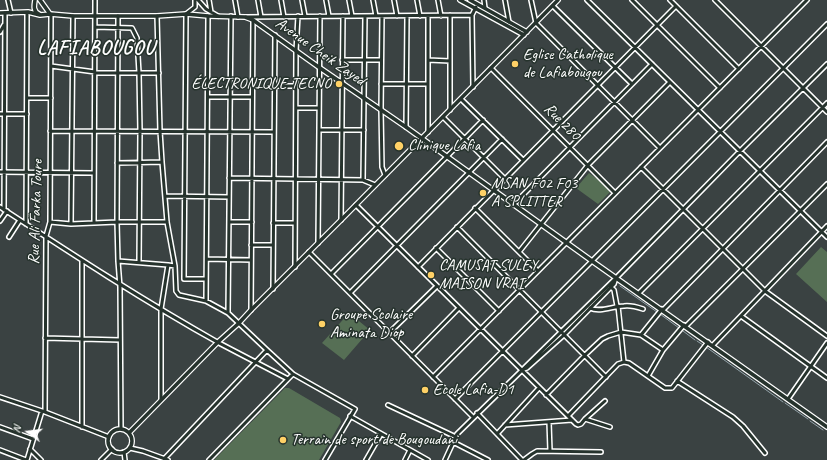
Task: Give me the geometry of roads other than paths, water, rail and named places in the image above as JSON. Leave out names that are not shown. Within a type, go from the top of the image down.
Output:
[{"type":"street","points":[[8,0],[11,13]]},
{"type":"street","points":[[94,223],[95,0]]},
{"type":"street","points":[[195,0],[195,7],[186,14],[184,279],[206,279]]},
{"type":"street","points":[[198,0],[206,9],[218,16]]},
{"type":"street","points":[[209,0],[211,12]]},
{"type":"street","points":[[235,0],[238,16]]},
{"type":"street","points":[[258,0],[261,17]]},
{"type":"street","points":[[281,0],[284,16]]},
{"type":"street","points":[[302,0],[305,16]]},
{"type":"street","points":[[326,0],[329,16]]},
{"type":"street","points":[[349,0],[352,16]]},
{"type":"street","points":[[373,0],[376,16]]},
{"type":"street","points":[[394,0],[397,16]]},
{"type":"street","points":[[417,0],[420,16]]},
{"type":"street","points":[[438,0],[440,16]]},
{"type":"street","points":[[460,0],[526,33]]},
{"type":"street","points":[[470,0],[526,33]]},
{"type":"street","points":[[484,0],[485,8]]},
{"type":"street","points":[[505,0],[509,22]]},
{"type":"street","points":[[531,0],[536,23],[660,148]]},
{"type":"street","points":[[129,433],[161,399],[239,323],[422,139],[558,0]]},
{"type":"street","points":[[587,0],[827,237]]},
{"type":"street","points":[[632,0],[720,88]]},
{"type":"street","points":[[433,377],[807,0]]},
{"type":"street","points":[[35,2],[38,1],[41,3],[51,14]]},
{"type":"street","points":[[673,1],[676,6],[739,69]]},
{"type":"street","points":[[718,1],[827,112]]},
{"type":"street","points":[[26,224],[28,13],[35,2]]},
{"type":"street","points":[[35,2],[34,9],[41,15]]},
{"type":"street","points":[[41,3],[45,11],[41,15]]},
{"type":"street","points":[[554,3],[632,84]]},
{"type":"street","points":[[473,87],[472,15],[477,4]]},
{"type":"street","points":[[418,267],[676,6]]},
{"type":"street","points":[[0,221],[5,210],[5,13]]},
{"type":"street","points":[[0,14],[28,13],[41,15]]},
{"type":"street","name":"Rue Ali Farka Toure","points":[[26,460],[43,411],[46,236],[50,222],[51,14]]},
{"type":"street","name":"Avenue Cheik Zayed","points":[[41,15],[157,16],[186,14],[238,16],[253,20],[827,426]]},
{"type":"street","points":[[245,17],[472,15]]},
{"type":"street","points":[[71,224],[73,16]]},
{"type":"street","points":[[118,16],[117,222],[120,284],[121,430]]},
{"type":"street","points":[[157,16],[162,162],[167,222],[175,266],[176,291],[179,295],[206,301],[228,313],[293,374],[355,409],[325,460]]},
{"type":"street","points":[[206,301],[208,16]]},
{"type":"street","points":[[228,313],[230,16]]},
{"type":"street","points":[[295,267],[296,51],[298,16]]},
{"type":"street","points":[[318,243],[320,16]]},
{"type":"street","points":[[341,220],[343,16]]},
{"type":"street","points":[[363,180],[365,16]]},
{"type":"street","points":[[382,16],[382,167],[385,175]]},
{"type":"street","points":[[406,127],[407,16]]},
{"type":"street","points":[[428,16],[428,132]]},
{"type":"street","points":[[450,16],[450,110]]},
{"type":"street","points":[[251,310],[253,20]]},
{"type":"street","points":[[0,32],[5,23]]},
{"type":"street","points":[[455,399],[827,24]]},
{"type":"street","points":[[95,28],[132,28],[137,38],[140,131],[139,262]]},
{"type":"street","points":[[273,289],[275,35]]},
{"type":"street","points":[[342,60],[381,60]]},
{"type":"street","points":[[428,60],[450,61]]},
{"type":"street","points":[[514,204],[652,64]]},
{"type":"street","points":[[445,460],[457,434],[473,417],[561,332],[610,286],[614,284],[617,277],[827,64]]},
{"type":"street","points":[[51,66],[95,72],[159,74]]},
{"type":"street","name":"Rue 280","points":[[491,68],[615,193]]},
{"type":"street","points":[[519,252],[588,165],[670,82]]},
{"type":"street","points":[[381,84],[428,84]]},
{"type":"street","points":[[274,86],[296,86]]},
{"type":"street","points":[[208,97],[252,97]]},
{"type":"street","points":[[27,98],[51,98]]},
{"type":"street","points":[[461,98],[523,160]]},
{"type":"street","points":[[639,293],[827,103]]},
{"type":"street","points":[[296,108],[319,108]]},
{"type":"street","points":[[0,114],[27,114]]},
{"type":"street","points":[[443,117],[505,179]]},
{"type":"street","points":[[331,274],[483,120]]},
{"type":"street","points":[[319,130],[364,130]]},
{"type":"street","points":[[50,131],[274,132]]},
{"type":"street","points":[[350,293],[502,140]]},
{"type":"street","points":[[641,335],[662,309],[827,142]]},
{"type":"street","points":[[117,163],[162,162]]},
{"type":"street","points":[[641,167],[765,291],[827,336]]},
{"type":"street","points":[[0,172],[94,173]]},
{"type":"street","points":[[229,178],[363,180],[375,185]]},
{"type":"street","points":[[648,376],[663,350],[685,326],[827,184]]},
{"type":"street","points":[[165,196],[229,197]]},
{"type":"street","points":[[356,205],[576,424],[581,424],[605,400]]},
{"type":"street","points":[[0,207],[82,261],[161,309],[218,342],[288,379]]},
{"type":"street","points":[[475,208],[538,271]]},
{"type":"street","points":[[9,237],[20,220]]},
{"type":"street","points":[[50,222],[71,224],[167,222]]},
{"type":"street","points":[[229,222],[252,222]]},
{"type":"street","points":[[273,223],[295,223]]},
{"type":"street","points":[[713,346],[827,226]]},
{"type":"street","points":[[457,227],[606,377]]},
{"type":"street","points":[[251,245],[273,245]]},
{"type":"street","points":[[436,248],[499,311]]},
{"type":"street","points":[[309,252],[473,417]]},
{"type":"street","points":[[207,260],[251,260]]},
{"type":"street","points":[[82,261],[82,427]]},
{"type":"street","points":[[118,261],[175,266]]},
{"type":"street","points":[[161,399],[161,309],[168,265]]},
{"type":"street","points":[[390,333],[437,286]]},
{"type":"street","points":[[610,286],[614,290],[617,306],[624,362]]},
{"type":"street","points":[[588,308],[595,311],[617,306],[632,306],[643,309]]},
{"type":"street","points":[[412,356],[459,308]]},
{"type":"street","points":[[522,370],[527,368],[564,335],[588,308]]},
{"type":"street","points":[[741,316],[827,378]]},
{"type":"street","points":[[546,394],[584,355],[602,339],[608,336],[621,332],[641,335],[663,350]]},
{"type":"street","points":[[45,338],[120,340]]},
{"type":"street","points":[[568,416],[618,364],[624,362],[629,363],[668,388],[672,388],[708,342]]},
{"type":"street","points":[[788,399],[827,343]]},
{"type":"street","points":[[130,448],[166,459],[267,350]]},
{"type":"street","points":[[209,460],[293,374]]},
{"type":"street","points":[[677,381],[733,417],[743,426],[765,453]]},
{"type":"street","points":[[497,434],[539,388]]},
{"type":"street","points":[[0,397],[43,411],[109,438]]},
{"type":"street","points":[[388,405],[456,437]]},
{"type":"street","points":[[477,413],[523,460],[538,451],[601,452]]},
{"type":"street","points":[[350,416],[428,460]]},
{"type":"street","points":[[585,419],[610,426]]},
{"type":"street","points":[[505,424],[572,420]]},
{"type":"street","points":[[549,422],[550,451]]},
{"type":"street","points":[[0,427],[33,439]]},
{"type":"street","points":[[117,430],[124,430],[129,433],[132,440],[130,448],[124,452],[117,453],[109,446],[109,438],[117,430]]},
{"type":"street","points":[[366,460],[381,434]]},
{"type":"street","points":[[453,442],[488,460]]},
{"type":"street","points":[[30,449],[41,460]]},
{"type":"street","points":[[100,460],[112,449]]},
{"type":"street","points":[[0,450],[26,460]]},
{"type":"street","points":[[405,460],[410,450]]},
{"type":"street","points":[[124,452],[126,460]]},
{"type":"waterway","points":[[620,286],[657,312]]},
{"type":"waterway","points":[[660,314],[679,328]]},
{"type":"waterway","points":[[683,331],[695,340]]},
{"type":"waterway","points":[[697,341],[703,345]]},
{"type":"waterway","points":[[706,347],[783,402]]},
{"type":"waterway","points":[[785,403],[808,419]]},
{"type":"waterway","points":[[810,421],[823,430]]},
{"type":"place","name":"Eglise Catholique de Lafiabougou","points":[[515,64]]},
{"type":"place","name":"ÉLECTRONIQUE TECNO","points":[[339,84]]},
{"type":"place","name":"Clinique Lafia","points":[[399,146]]},
{"type":"place","name":"MSAN F02 F03 A SPLITTER","points":[[483,193]]},
{"type":"place","name":"CAMUSAT SULEY MAISON VRAI","points":[[431,275]]},
{"type":"place","name":"Groupe Scolaire Aminata Diop","points":[[322,324]]},
{"type":"place","name":"Ecole Lafia-D1","points":[[425,390]]},
{"type":"place","name":"Terrain de sport de Bougoudani","points":[[283,440]]},
{"type":"district","name":"LAFIABOUGOU","points":[[96,49]]}]
